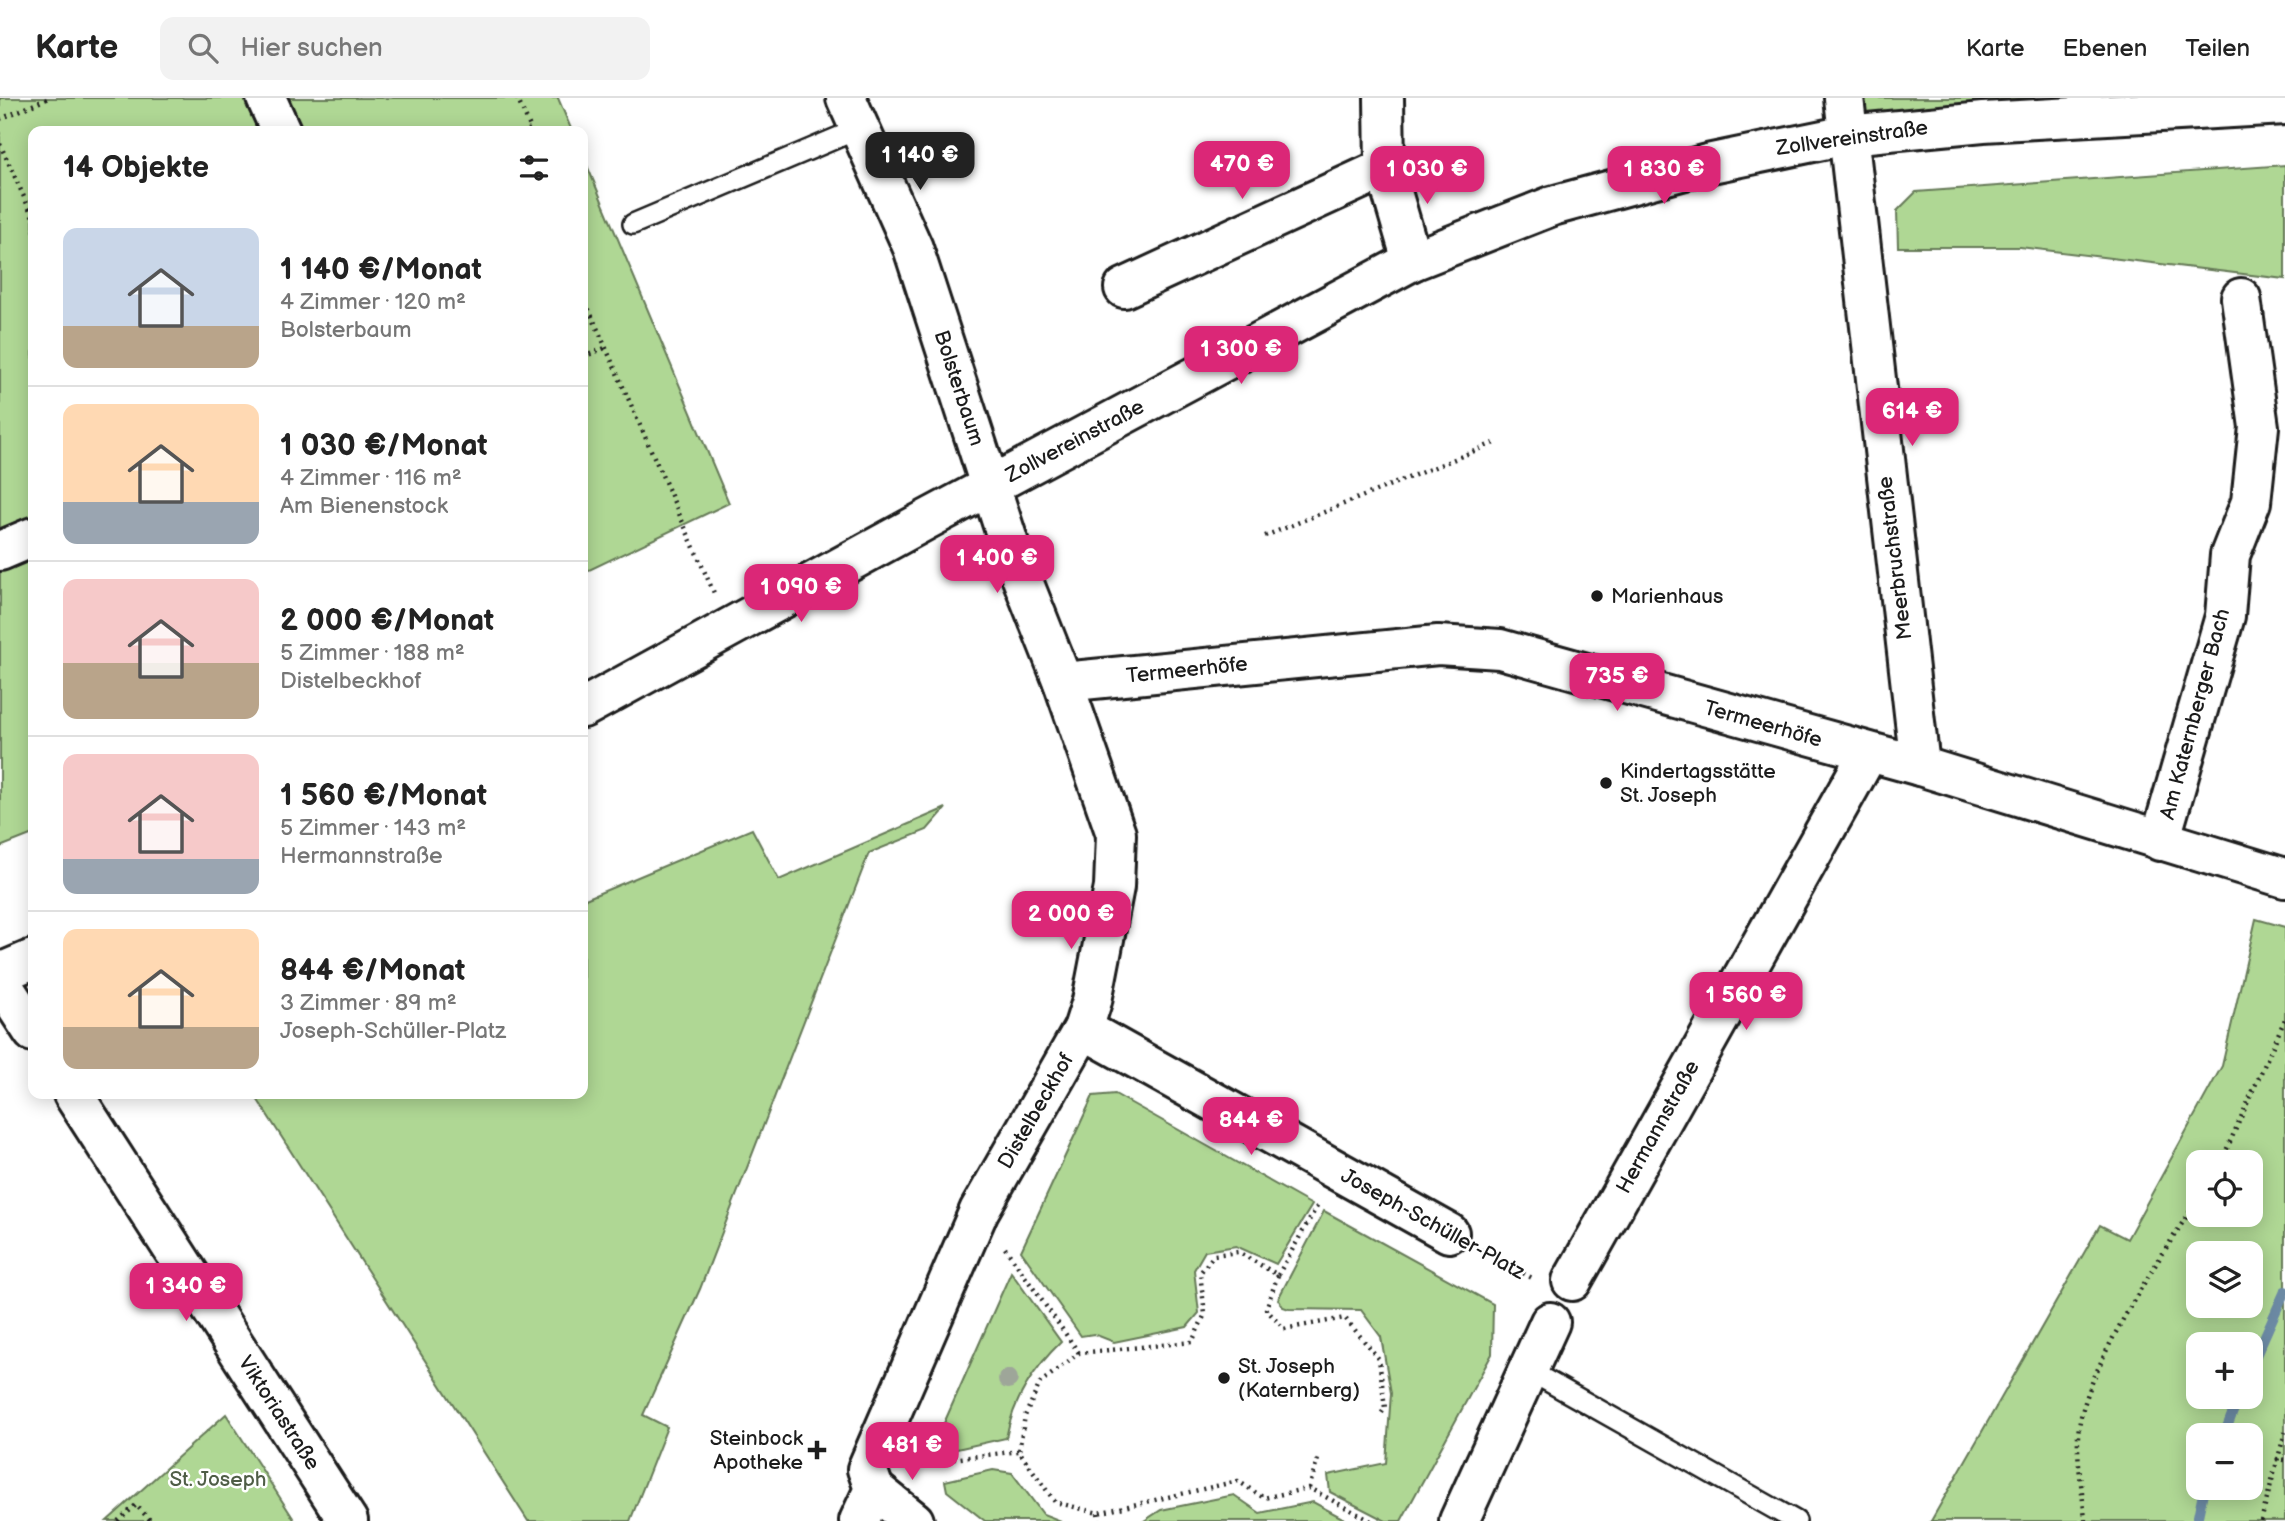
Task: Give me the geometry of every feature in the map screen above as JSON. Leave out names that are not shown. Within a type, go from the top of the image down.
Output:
[{"type":"street","points":[[266,98],[279,126]]},
{"type":"street","points":[[1384,98],[1385,168],[1412,261]]},
{"type":"street","name":"Meerbruchstraße","points":[[1844,98],[1920,766]]},
{"type":"street","name":"Zollvereinstraße","points":[[588,705],[990,486],[1412,261],[1552,206],[1707,163],[1789,144],[1847,135],[1983,122],[2285,105]]},
{"type":"street","name":"Bolsterbaum","points":[[852,113],[913,248],[1013,556],[1063,682]]},
{"type":"street","points":[[1124,288],[1385,168]]},
{"type":"street","name":"Am Katernberger Bach","points":[[2160,841],[2225,616],[2230,555],[2251,502],[2259,427],[2241,298]]},
{"type":"street","points":[[0,551],[28,539]]},
{"type":"street","name":"Termeerhöfe","points":[[1063,682],[1438,645],[1500,649],[1868,754],[1920,766],[2285,878]]},
{"type":"street","name":"Distelbeckhof","points":[[867,1493],[979,1211],[1083,1029],[1092,1001],[1114,887],[1116,834],[1063,682]]},
{"type":"street","name":"Hermannstraße","points":[[1556,1282],[1868,754]]},
{"type":"street","points":[[0,973],[28,961]]},
{"type":"street","points":[[0,981],[28,1024]]},
{"type":"street","name":"Joseph-Schüller-Platz","points":[[1083,1029],[1449,1233]]},
{"type":"street","name":"Viktoriastraße","points":[[76,1099],[348,1521]]},
{"type":"street","points":[[1459,1521],[1550,1322]]},
{"type":"street","points":[[867,1493],[915,1521]]},
{"type":"lane","points":[[633,224],[852,113]]},
{"type":"lane","points":[[1528,1370],[1796,1521]]},
{"type":"path","points":[[0,119],[49,98]]},
{"type":"path","points":[[517,98],[530,126]]},
{"type":"path","points":[[0,144],[28,207]]},
{"type":"path","points":[[588,307],[730,629]]},
{"type":"path","points":[[588,355],[606,348]]},
{"type":"path","points":[[1265,536],[1494,443]]},
{"type":"path","points":[[2226,1150],[2285,1019]]},
{"type":"path","points":[[1338,1171],[1278,1275],[1266,1308],[1284,1329],[1345,1318],[1379,1359],[1385,1408],[1379,1418]]},
{"type":"path","points":[[979,1211],[1079,1353]]},
{"type":"path","points":[[2085,1521],[2078,1436],[2085,1402],[2149,1277],[2186,1218]]},
{"type":"path","name":"Joseph-Schüller-Platz","points":[[1449,1233],[1556,1282]]},
{"type":"path","points":[[1278,1275],[1238,1252],[1214,1255],[1200,1273],[1205,1314],[1192,1342],[1079,1353],[1040,1383],[1025,1416],[1019,1451],[1055,1502],[1098,1513],[1238,1481],[1264,1498],[1309,1488],[1371,1521]]},
{"type":"path","points":[[2261,1521],[2285,1432]]},
{"type":"path","points":[[867,1493],[1019,1451]]},
{"type":"path","points":[[1309,1488],[1318,1459]]},
{"type":"path","points":[[2276,1459],[2285,1460]]},
{"type":"path","points":[[118,1521],[136,1505],[150,1521]]},
{"type":"path","points":[[1098,1513],[1099,1521]]},
{"type":"green space","points":[[0,98],[558,98],[570,126],[28,126],[28,836],[0,847]]},
{"type":"green space","points":[[1846,98],[2285,98],[1849,133]]},
{"type":"green space","points":[[2285,165],[2285,279],[2020,247],[1898,247],[1897,211],[1916,192]]},
{"type":"green space","points":[[588,168],[729,503],[588,571]]},
{"type":"green space","points":[[946,808],[927,830],[869,853],[700,1289],[643,1415],[667,1427],[630,1521],[528,1521],[257,1099],[588,1099],[588,898],[752,829],[779,880]]},
{"type":"green space","points":[[2256,919],[2285,927],[2285,1521],[1931,1521],[2100,1225],[2127,1239],[2222,1066]]},
{"type":"green space","points":[[1115,1094],[1312,1205],[1276,1264],[1236,1246],[1205,1251],[1194,1270],[1199,1313],[1187,1327],[1114,1342],[1094,1334],[1081,1336],[1021,1251],[1093,1096]]},
{"type":"green space","points":[[1324,1211],[1493,1304],[1492,1354],[1401,1521],[1386,1521],[1330,1492],[1328,1475],[1386,1463],[1391,1393],[1381,1337],[1361,1310],[1289,1309],[1283,1307],[1278,1299]]},
{"type":"green space","points":[[1011,1272],[1061,1342],[1042,1363],[1019,1398],[1006,1438],[939,1453],[937,1439]]},
{"type":"green space","name":"St. Joseph","points":[[226,1414],[295,1521],[107,1521]]},
{"type":"green space","points":[[993,1470],[1012,1473],[1043,1514],[1061,1521],[985,1521],[947,1491],[945,1481]]},
{"type":"green space","points":[[1234,1495],[1260,1513],[1313,1502],[1348,1521],[1144,1521],[1161,1510]]},
{"type":"waterway","points":[[2263,1340],[2285,1291]]},
{"type":"waterway","points":[[2229,1423],[2234,1409]]},
{"type":"waterway","points":[[2197,1521],[2201,1500]]},
{"type":"place","name":"Marienhaus","points":[[1597,596]]},
{"type":"place","name":"Kindertagsstätte St. Joseph","points":[[1606,783]]},
{"type":"place","name":"St. Joseph (Katernberg)","points":[[1224,1378]]},
{"type":"place","name":"Steinbock Apotheke","points":[[817,1450]]}]
